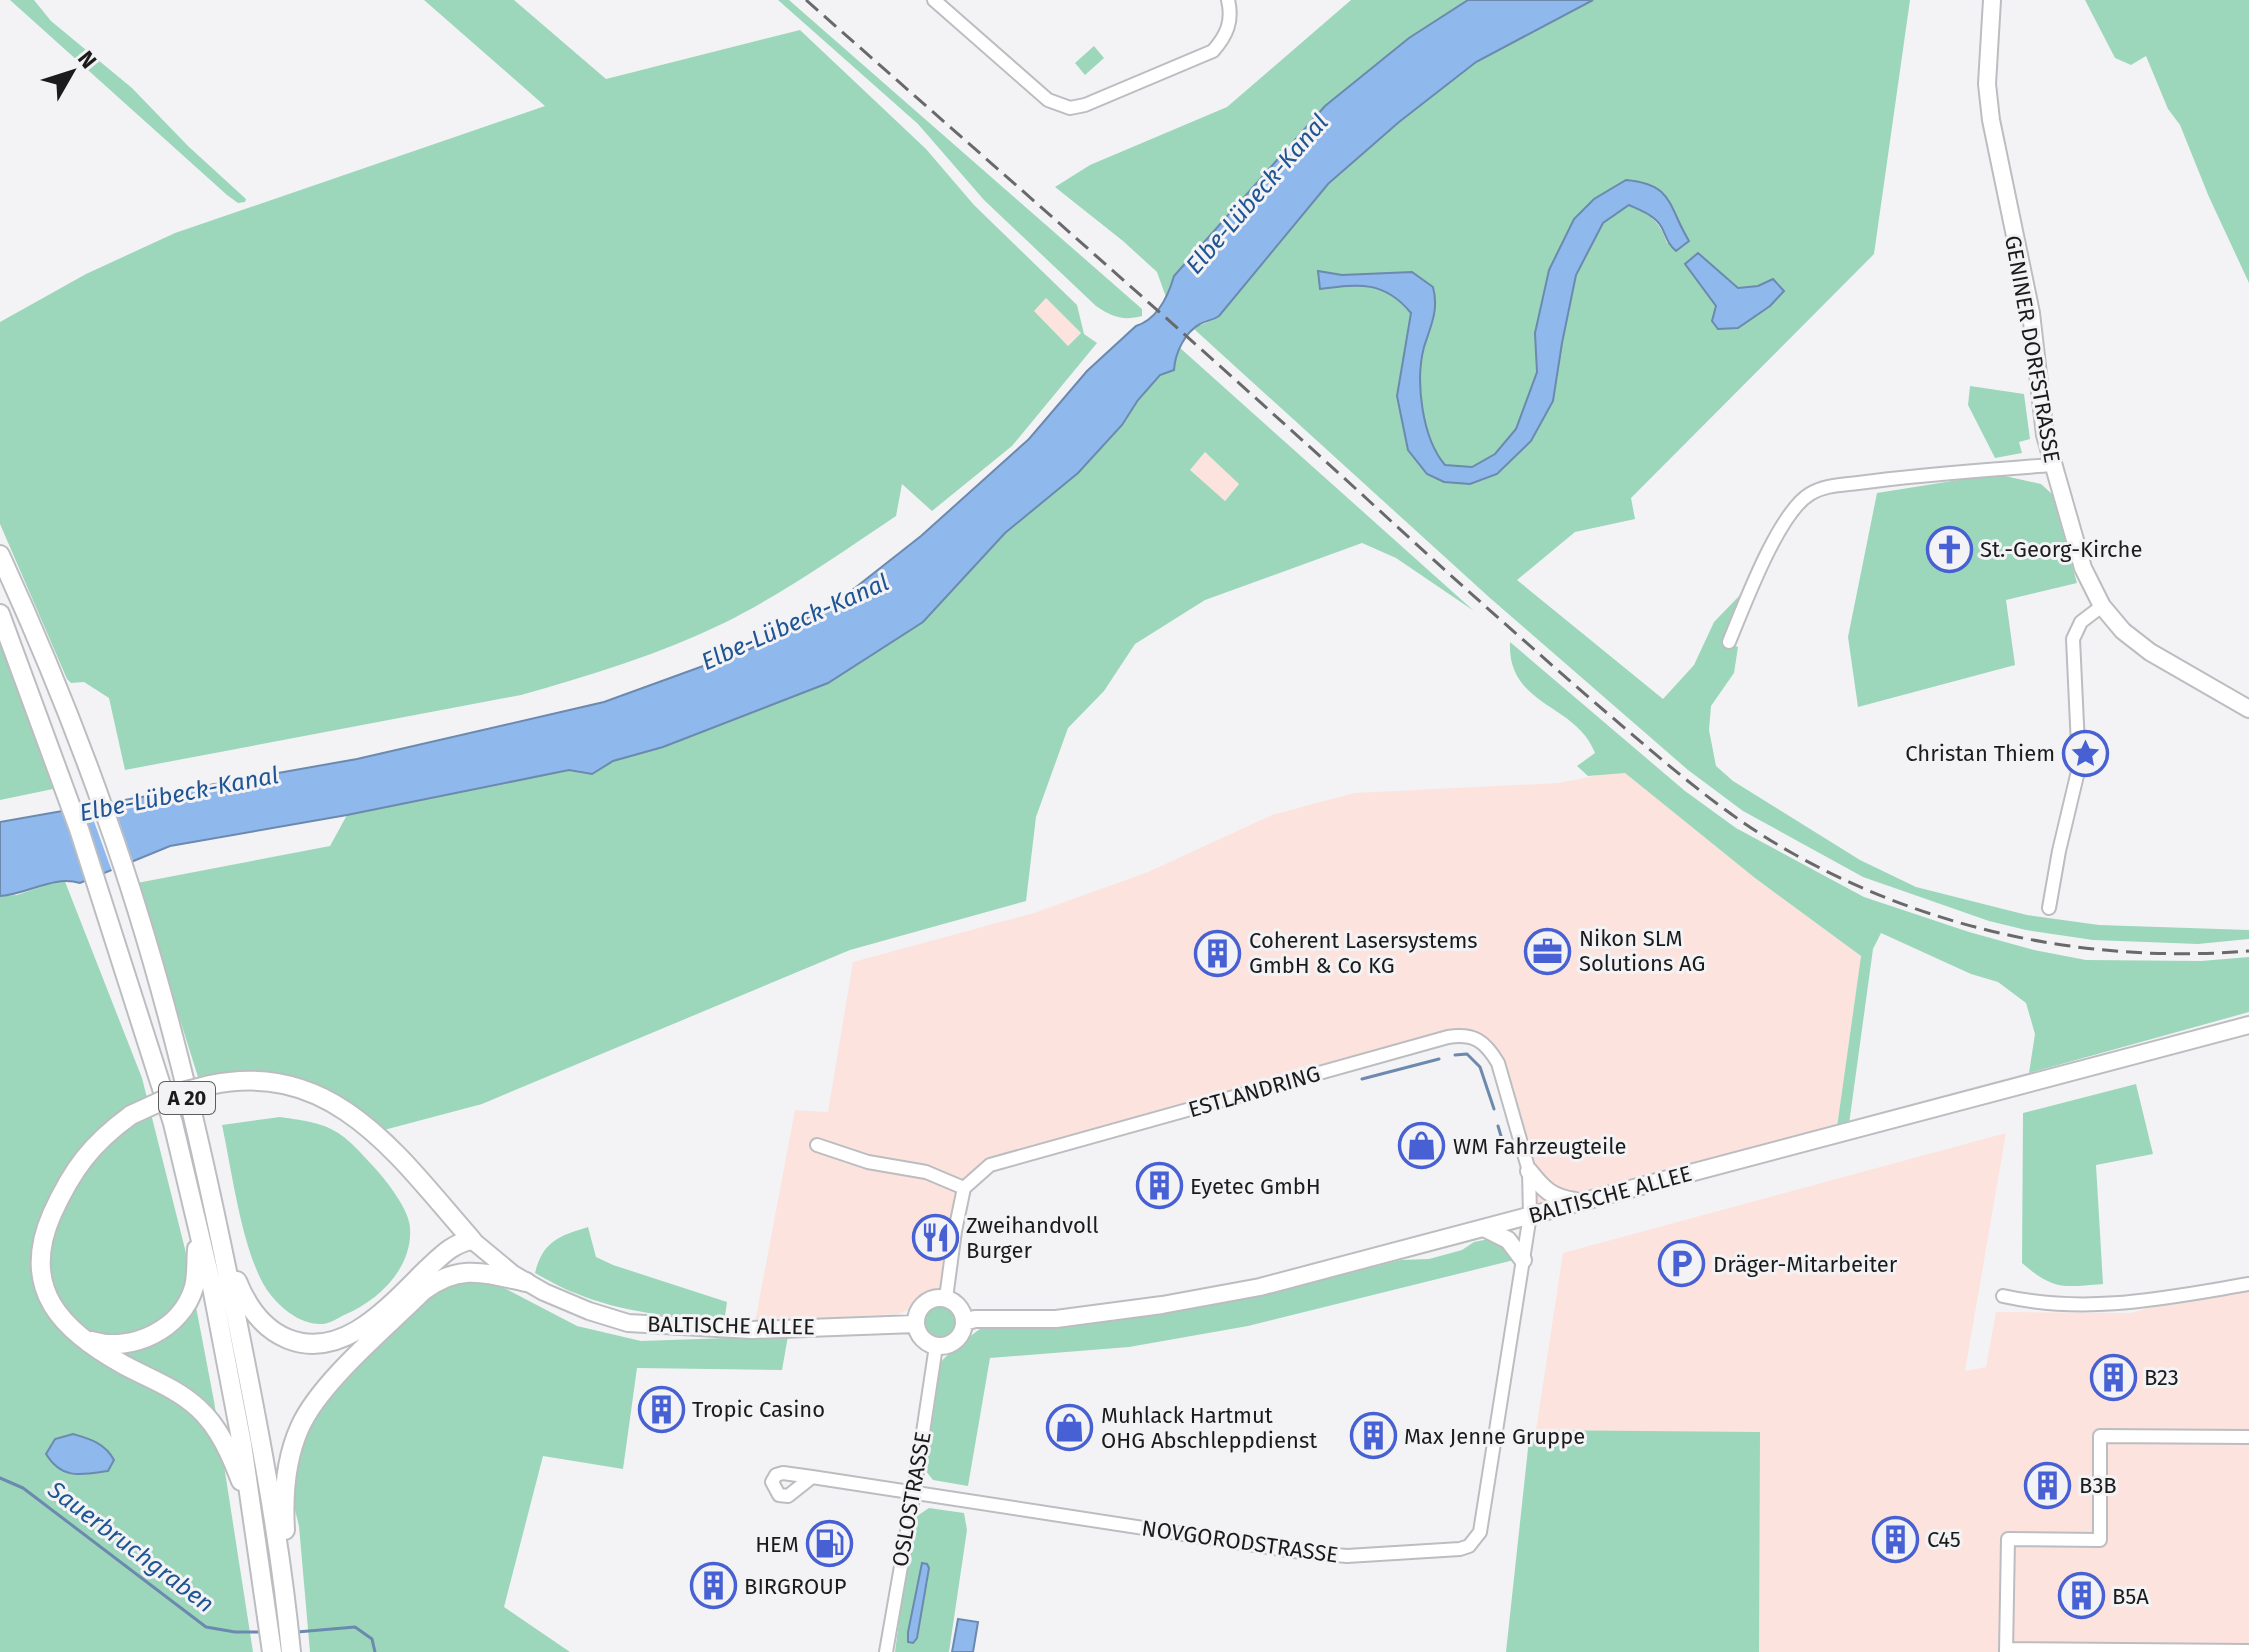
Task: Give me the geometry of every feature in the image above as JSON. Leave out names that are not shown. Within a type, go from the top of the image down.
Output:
[{"type":"highway","name":"A 20","points":[[0,555],[59,692],[108,820],[173,1034],[224,1252],[259,1436],[288,1621],[281,1651]]},
{"type":"highway","name":"A 20","points":[[0,614],[119,951],[173,1123],[198,1226],[254,1514],[268,1623],[281,1651]]},
{"type":"highway","points":[[224,1252],[245,1300],[260,1320],[279,1335],[301,1344],[315,1345],[342,1338],[369,1323],[451,1248],[472,1240],[404,1160],[349,1113],[316,1096],[284,1086],[245,1081],[210,1085],[160,1101],[131,1115],[95,1143],[81,1160],[58,1201],[41,1255],[41,1281],[51,1304],[75,1333],[95,1348],[175,1390],[199,1409],[225,1444],[254,1514]]},
{"type":"highway","points":[[75,1333],[108,1345],[129,1344],[149,1337],[173,1319],[182,1310],[194,1285],[198,1226]]},
{"type":"highway","points":[[288,1621],[284,1496],[295,1440],[312,1407],[336,1377],[423,1291],[440,1279],[464,1272],[526,1282]]},
{"type":"main road","name":"GENINER DORFSTRASSE","points":[[1992,0],[1987,84],[1991,120],[2028,299],[2042,417],[2052,465],[2083,568],[2102,606],[2123,631],[2150,652],[2249,709]]},
{"type":"main road","name":"BALTISCHE ALLEE","points":[[964,1322],[975,1319],[1056,1319],[1162,1305],[1260,1287],[2249,1025]]},
{"type":"main road","points":[[1529,1171],[1541,1187],[1558,1199],[1585,1201]]},
{"type":"main road","points":[[1484,1228],[1508,1240],[1523,1260]]},
{"type":"main road","name":"BALTISCHE ALLEE","points":[[472,1240],[526,1282],[564,1301],[628,1323],[752,1330],[915,1324]]},
{"type":"main road","points":[[946,1298],[960,1308],[964,1322],[962,1331],[954,1341],[936,1346],[921,1337],[915,1324],[916,1314],[922,1305],[930,1299],[946,1298]]},
{"type":"street","points":[[934,0],[1048,100],[1070,108],[1085,105],[1213,51],[1225,37],[1231,18],[1228,0]]},
{"type":"street","points":[[1729,642],[1757,574],[1794,508],[1809,494],[1823,488],[1877,481],[2052,465]]},
{"type":"street","points":[[2049,908],[2079,767],[2073,639],[2081,622],[2102,606]]},
{"type":"street","name":"ESTLANDRING","points":[[964,1188],[990,1165],[1003,1161],[1465,1035],[1479,1039],[1490,1049],[1498,1063],[1529,1171],[1530,1215]]},
{"type":"street","points":[[817,1145],[868,1162],[926,1172],[964,1188],[946,1298]]},
{"type":"street","name":"NOVGORODSTRASSE","points":[[914,1492],[1293,1551],[1359,1555],[1469,1546],[1480,1532],[1530,1215]]},
{"type":"street","points":[[2003,1296],[2034,1303],[2128,1304],[2249,1284]]},
{"type":"street","name":"OSLOSTRASSE","points":[[886,1652],[936,1346]]},
{"type":"street","points":[[2249,1437],[2100,1436],[2100,1540],[2008,1539],[2006,1650],[2249,1651]]},
{"type":"street","points":[[812,1477],[914,1492]]},
{"type":"shaded area","points":[[1046,298],[1081,333],[1068,346],[1033,311]]},
{"type":"shaded area","points":[[1205,452],[1239,484],[1224,501],[1190,470]]},
{"type":"shaded area","points":[[1625,773],[1755,878],[1861,956],[1837,1127],[1567,1200],[1530,1206],[1529,1171],[1498,1063],[1465,1035],[1012,1159],[964,1188],[946,1290],[932,1291],[918,1298],[908,1310],[898,1314],[755,1322],[795,1110],[828,1112],[853,962],[1034,913],[1148,872],[1272,815],[1354,793],[1559,783]]},
{"type":"shaded area","points":[[2006,1133],[1965,1371],[1986,1367],[1996,1312],[2131,1313],[2211,1290],[2249,1284],[2249,1652],[1759,1652],[1759,1433],[1536,1430],[1563,1253]]},
{"type":"green space","points":[[10,0],[34,0],[51,21],[132,88],[188,146],[246,199],[245,202],[238,203],[227,195]]},
{"type":"green space","points":[[424,0],[514,0],[606,79],[800,30],[926,149],[974,205],[1077,305],[1084,334],[1097,343],[1012,446],[932,511],[902,484],[896,516],[790,586],[724,623],[675,645],[521,695],[125,770],[109,698],[84,682],[71,683],[67,679],[0,524],[0,322],[86,274],[175,233],[545,106]],"holes":[[[1046,298],[1081,333],[1068,346],[1034,311]]]},
{"type":"green space","points":[[778,0],[789,0],[1142,309],[1142,316],[1118,317],[1096,306],[984,200],[918,124]]},
{"type":"green space","points":[[1351,0],[1468,0],[1409,38],[1325,106],[1174,276],[1167,300],[1157,272],[1055,187],[1090,165],[1227,107]]},
{"type":"green space","points":[[1593,0],[1910,0],[1874,254],[1631,498],[1635,519],[1575,532],[1517,580],[1663,699],[1694,665],[1714,622],[1742,593],[1724,641],[1738,647],[1734,673],[1711,706],[1709,730],[1716,766],[1733,781],[1860,860],[1916,887],[2027,915],[2099,925],[2249,930],[2249,939],[2198,944],[2093,940],[1989,921],[1863,877],[1743,811],[1688,770],[1490,598],[1194,329],[1219,316],[1325,188],[1399,122],[1476,62]],"holes":[[[1626,180],[1641,182],[1661,193],[1689,241],[1667,243],[1653,219],[1629,205],[1603,223],[1576,275],[1553,401],[1531,441],[1444,482],[1397,396],[1411,313],[1391,295],[1370,287],[1320,289],[1318,272],[1433,287],[1435,310],[1421,361],[1422,409],[1431,440],[1445,465],[1472,468],[1495,454],[1516,429],[1537,372],[1535,333],[1549,270],[1574,219],[1594,199]],[[1698,254],[1738,289],[1758,286],[1773,279],[1712,321],[1716,306]]]},
{"type":"green space","points":[[2085,0],[2249,0],[2249,283],[2180,125],[2168,109],[2146,56],[2131,65],[2115,58]]},
{"type":"green space","points":[[1094,46],[1104,58],[1085,75],[1075,63]]},
{"type":"green space","points":[[1179,347],[1474,611],[1396,558],[1362,543],[1205,600],[1135,644],[1104,691],[1068,728],[1036,817],[1026,901],[850,950],[482,1104],[384,1130],[359,1112],[251,1074],[222,1073],[198,1077],[137,883],[330,846],[347,815],[569,769],[592,774],[613,761],[663,747],[923,622],[1005,533],[1078,473],[1122,425],[1138,400],[1161,375],[1174,370]],"holes":[[[1205,452],[1239,484],[1225,501],[1190,470]]]},
{"type":"green space","points":[[1970,386],[2024,394],[2030,439],[2019,442],[2022,453],[1995,458],[1968,405]]},
{"type":"green space","points":[[1996,474],[2041,484],[2052,494],[2077,583],[2006,600],[2015,665],[1858,707],[1848,637],[1877,493]]},
{"type":"green space","points":[[0,639],[53,789],[0,800]]},
{"type":"green space","points":[[1510,642],[1685,791],[1736,828],[1864,897],[1969,932],[2086,960],[2201,961],[2249,957],[2249,1012],[2029,1073],[2035,1034],[2026,1003],[1998,982],[1971,974],[1881,933],[1873,949],[1849,1124],[1837,1127],[1861,956],[1755,878],[1625,773],[1588,776],[1577,766],[1595,753],[1586,737],[1519,680],[1512,663]]},
{"type":"green space","points":[[64,879],[142,1078],[185,1249],[214,1401],[253,1652],[0,1652],[0,896],[17,895]]},
{"type":"green space","points":[[2136,1084],[2153,1154],[2096,1165],[2103,1284],[2068,1286],[2051,1283],[2022,1263],[2023,1113]]},
{"type":"green space","points":[[280,1117],[311,1122],[342,1136],[384,1179],[409,1220],[406,1256],[391,1281],[357,1309],[325,1324],[298,1318],[267,1290],[251,1255],[239,1210],[222,1125]]},
{"type":"green space","points":[[588,1227],[596,1257],[727,1302],[724,1323],[611,1305],[570,1291],[535,1273],[538,1262],[554,1241]]},
{"type":"green space","points":[[1489,1239],[1498,1240],[1514,1260],[1248,1326],[1129,1347],[990,1358],[968,1486],[933,1480],[925,1470],[941,1362],[980,1329],[1125,1318],[1196,1307],[1401,1260],[1429,1259]]},
{"type":"green space","points":[[487,1279],[577,1326],[641,1341],[788,1336],[782,1370],[637,1368],[623,1469],[543,1456],[504,1607],[570,1652],[310,1652],[299,1526],[290,1490],[306,1434],[330,1395],[445,1283]]},
{"type":"green space","points":[[941,1302],[954,1308],[960,1321],[954,1334],[941,1340],[928,1334],[922,1321],[928,1308]]},
{"type":"green space","points":[[1530,1430],[1760,1432],[1759,1652],[1506,1652]]},
{"type":"green space","points":[[929,1508],[964,1513],[967,1530],[949,1652],[895,1652],[906,1568],[917,1516]]},
{"type":"water","name":"Elbe-Lübeck-Kanal","points":[[1468,0],[1593,0],[1476,62],[1399,122],[1328,184],[1219,316],[1190,332],[1176,357],[1174,370],[1160,375],[1122,425],[1078,473],[1005,533],[923,622],[828,683],[663,747],[613,761],[592,774],[569,770],[347,815],[170,846],[80,883],[60,881],[0,896],[0,822],[357,759],[604,702],[750,649],[837,602],[921,536],[1029,439],[1087,371],[1136,326],[1156,313],[1174,276],[1325,106],[1409,38]]},
{"type":"water","points":[[1626,180],[1642,182],[1661,192],[1668,199],[1689,241],[1676,251],[1656,220],[1629,205],[1603,223],[1576,275],[1553,401],[1531,441],[1497,474],[1470,484],[1444,482],[1427,474],[1408,450],[1397,396],[1411,313],[1391,295],[1370,287],[1320,289],[1318,271],[1342,275],[1412,272],[1433,287],[1435,310],[1421,361],[1422,409],[1431,440],[1445,465],[1472,467],[1495,454],[1516,429],[1537,372],[1535,333],[1549,270],[1574,219],[1594,199]]},
{"type":"water","points":[[1698,253],[1738,288],[1758,286],[1773,279],[1784,291],[1770,306],[1738,328],[1718,329],[1712,321],[1716,306],[1685,264]]},
{"type":"water","points":[[73,1434],[106,1449],[114,1460],[108,1471],[73,1474],[52,1462],[46,1454],[55,1439]]},
{"type":"water","points":[[922,1563],[929,1568],[917,1638],[913,1643],[908,1642],[908,1632]]},
{"type":"water","points":[[958,1619],[978,1622],[973,1652],[952,1652]]},
{"type":"pier","points":[[111,797],[134,865],[113,874],[87,802]]},
{"type":"waterway","points":[[1455,1055],[1467,1054],[1480,1067],[1494,1109]]},
{"type":"waterway","points":[[1362,1079],[1439,1059]]},
{"type":"waterway","points":[[1498,1126],[1504,1146]]},
{"type":"waterway","name":"Sauerbruchgraben","points":[[0,1478],[23,1488],[206,1627],[261,1632]]},
{"type":"waterway","name":"Sauerbruchgraben","points":[[297,1632],[355,1627],[372,1639],[375,1652]]},
{"type":"railway","points":[[806,0],[1546,660],[1674,770],[1767,838],[1845,880],[1900,903],[1956,922],[2013,936],[2130,952],[2190,954],[2249,951]]},
{"type":"place","name":"St.-Georg-Kirche","points":[[1949,549]]},
{"type":"place","name":"Christan Thiem","points":[[2086,753]]},
{"type":"place","name":"Nikon SLM Solutions AG","points":[[1548,951]]},
{"type":"place","name":"Coherent Lasersystems GmbH & Co KG","points":[[1218,953]]},
{"type":"place","name":"WM Fahrzeugteile","points":[[1422,1146]]},
{"type":"place","name":"Eyetec GmbH","points":[[1159,1186]]},
{"type":"place","name":"Zweihandvoll Burger","points":[[935,1238]]},
{"type":"place","name":"Dräger-Mitarbeiter","points":[[1682,1264]]},
{"type":"place","name":"B23","points":[[2113,1377]]},
{"type":"place","name":"Tropic Casino","points":[[661,1409]]},
{"type":"place","name":"Muhlack Hartmut OHG Abschleppdienst","points":[[1070,1428]]},
{"type":"place","name":"Max Jenne Gruppe","points":[[1373,1436]]},
{"type":"place","name":"B3B","points":[[2048,1485]]},
{"type":"place","name":"C45","points":[[1896,1539]]},
{"type":"place","name":"HEM","points":[[830,1544]]},
{"type":"place","name":"BIRGROUP","points":[[713,1586]]},
{"type":"place","name":"B5A","points":[[2081,1596]]}]
